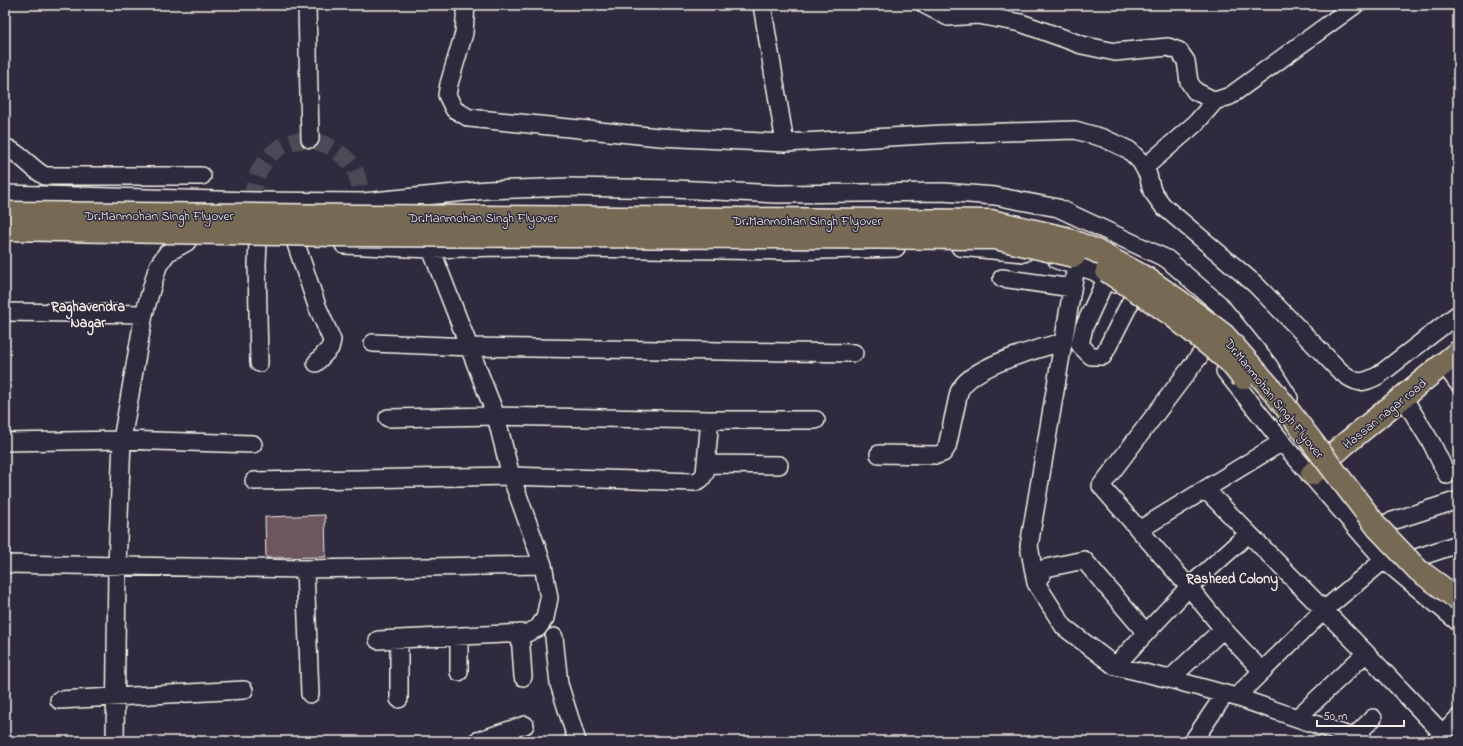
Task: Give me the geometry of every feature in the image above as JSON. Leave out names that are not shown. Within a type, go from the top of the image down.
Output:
[{"type":"main road","name":"Dr.Manmohan Singh Flyover","points":[[5,213],[991,221],[1035,230],[1065,238],[1096,251],[1146,278],[1224,335],[1274,392],[1378,528],[1418,570],[1458,599]]},
{"type":"main road","name":"Dr.Manmohan Singh Flyover","points":[[5,229],[348,235],[995,238],[1079,258],[1109,272],[1172,315],[1230,362],[1289,430],[1349,508],[1411,577],[1458,612]]},
{"type":"main road","name":"Hassan nagar road","points":[[1312,474],[1451,358]]},
{"type":"street","points":[[307,5],[310,139]]},
{"type":"street","points":[[466,5],[464,33],[447,95],[454,109],[469,118],[659,137],[785,143],[942,134],[1075,130],[1103,138],[1129,150],[1144,168],[1152,191],[1163,206],[1254,284],[1340,371],[1358,382],[1366,382],[1380,375],[1458,314]]},
{"type":"street","points":[[762,5],[785,143]]},
{"type":"street","points":[[926,5],[948,17],[978,16],[1015,21],[1082,45],[1116,52],[1168,47],[1179,51],[1186,61],[1189,82],[1195,91],[1215,101]]},
{"type":"street","points":[[1144,168],[1196,123],[1215,101],[1230,96],[1355,5]]},
{"type":"street","points":[[5,148],[16,152],[36,171],[45,176],[202,176]]},
{"type":"street","points":[[5,200],[5,194],[160,199],[188,198],[253,201],[363,202],[487,190],[569,187],[674,189],[777,194],[963,193],[995,196],[1058,208],[1167,260],[1219,304],[1269,366],[1329,460],[1383,524],[1416,558],[1458,591]]},
{"type":"street","points":[[378,640],[527,633],[538,628],[544,618],[549,598],[543,565],[511,476],[496,416],[430,249],[414,197]]},
{"type":"street","points":[[186,242],[188,198]]},
{"type":"street","points":[[1084,221],[1029,546],[1036,583],[1064,627],[1115,666],[1230,695],[1297,718],[1346,738],[1373,718]]},
{"type":"street","points":[[5,238],[186,242],[295,241],[430,249],[498,247],[787,250],[954,246],[1022,252],[1076,264],[1093,271],[1134,295],[1183,330],[1233,379],[1282,442],[1312,474],[1384,560],[1458,622]]},
{"type":"street","points":[[295,241],[317,306],[332,340],[330,348],[316,363]]},
{"type":"street","points":[[115,741],[117,566],[122,440],[144,314],[158,266],[167,253],[186,242]]},
{"type":"street","points":[[258,242],[259,363]]},
{"type":"street","points":[[1002,278],[1072,288]]},
{"type":"street","points":[[1106,279],[1084,327],[1080,345],[1091,356],[1104,356],[1134,295]]},
{"type":"street","points":[[5,312],[144,314]]},
{"type":"street","points":[[879,454],[937,456],[943,453],[947,447],[962,384],[969,378],[1009,359],[1063,342]]},
{"type":"street","points":[[373,343],[470,347],[854,353]]},
{"type":"street","points":[[1204,350],[1101,486],[1189,587],[1223,629],[1262,671]]},
{"type":"street","points":[[1451,358],[1458,383]]},
{"type":"street","points":[[1403,397],[1432,444],[1447,475]]},
{"type":"street","points":[[388,418],[496,416],[710,420],[816,420]]},
{"type":"street","points":[[254,481],[511,476],[695,482],[701,479],[705,473],[710,420]]},
{"type":"street","points":[[5,442],[122,440],[253,444]]},
{"type":"street","points":[[1139,530],[1282,442]]},
{"type":"street","points":[[706,464],[779,465]]},
{"type":"street","points":[[1206,490],[1366,653],[1439,738],[1458,718]]},
{"type":"street","points":[[1383,524],[1458,500]]},
{"type":"street","points":[[1115,666],[1189,587],[1248,534]]},
{"type":"street","points":[[1416,558],[1458,544]]},
{"type":"street","points":[[1036,583],[1046,568],[1084,560],[1146,633]]},
{"type":"street","points":[[1193,741],[1230,695],[1262,671],[1324,610],[1384,560]]},
{"type":"street","points":[[5,564],[305,569],[543,565]]},
{"type":"street","points":[[305,569],[310,694]]},
{"type":"street","points":[[1170,679],[1223,629]]},
{"type":"street","points":[[520,633],[523,677]]},
{"type":"street","points":[[459,637],[459,672]]},
{"type":"street","points":[[554,637],[559,684],[577,741]]},
{"type":"street","points":[[399,639],[399,699]]},
{"type":"street","points":[[1297,718],[1366,653]]},
{"type":"street","points":[[59,700],[244,690]]},
{"type":"street","points":[[477,741],[525,725]]},
{"type":"building","points":[[325,515],[326,557],[266,558],[265,517]]},
{"type":"tunnel","points":[[253,201],[254,185],[259,171],[268,158],[278,148],[291,142],[305,140],[320,142],[335,150],[349,161],[357,175],[363,202]]},
{"type":"district","name":"Raghavendra Nagar","points":[[88,314]]},
{"type":"district","name":"Rasheed Colony","points":[[1232,578]]}]
